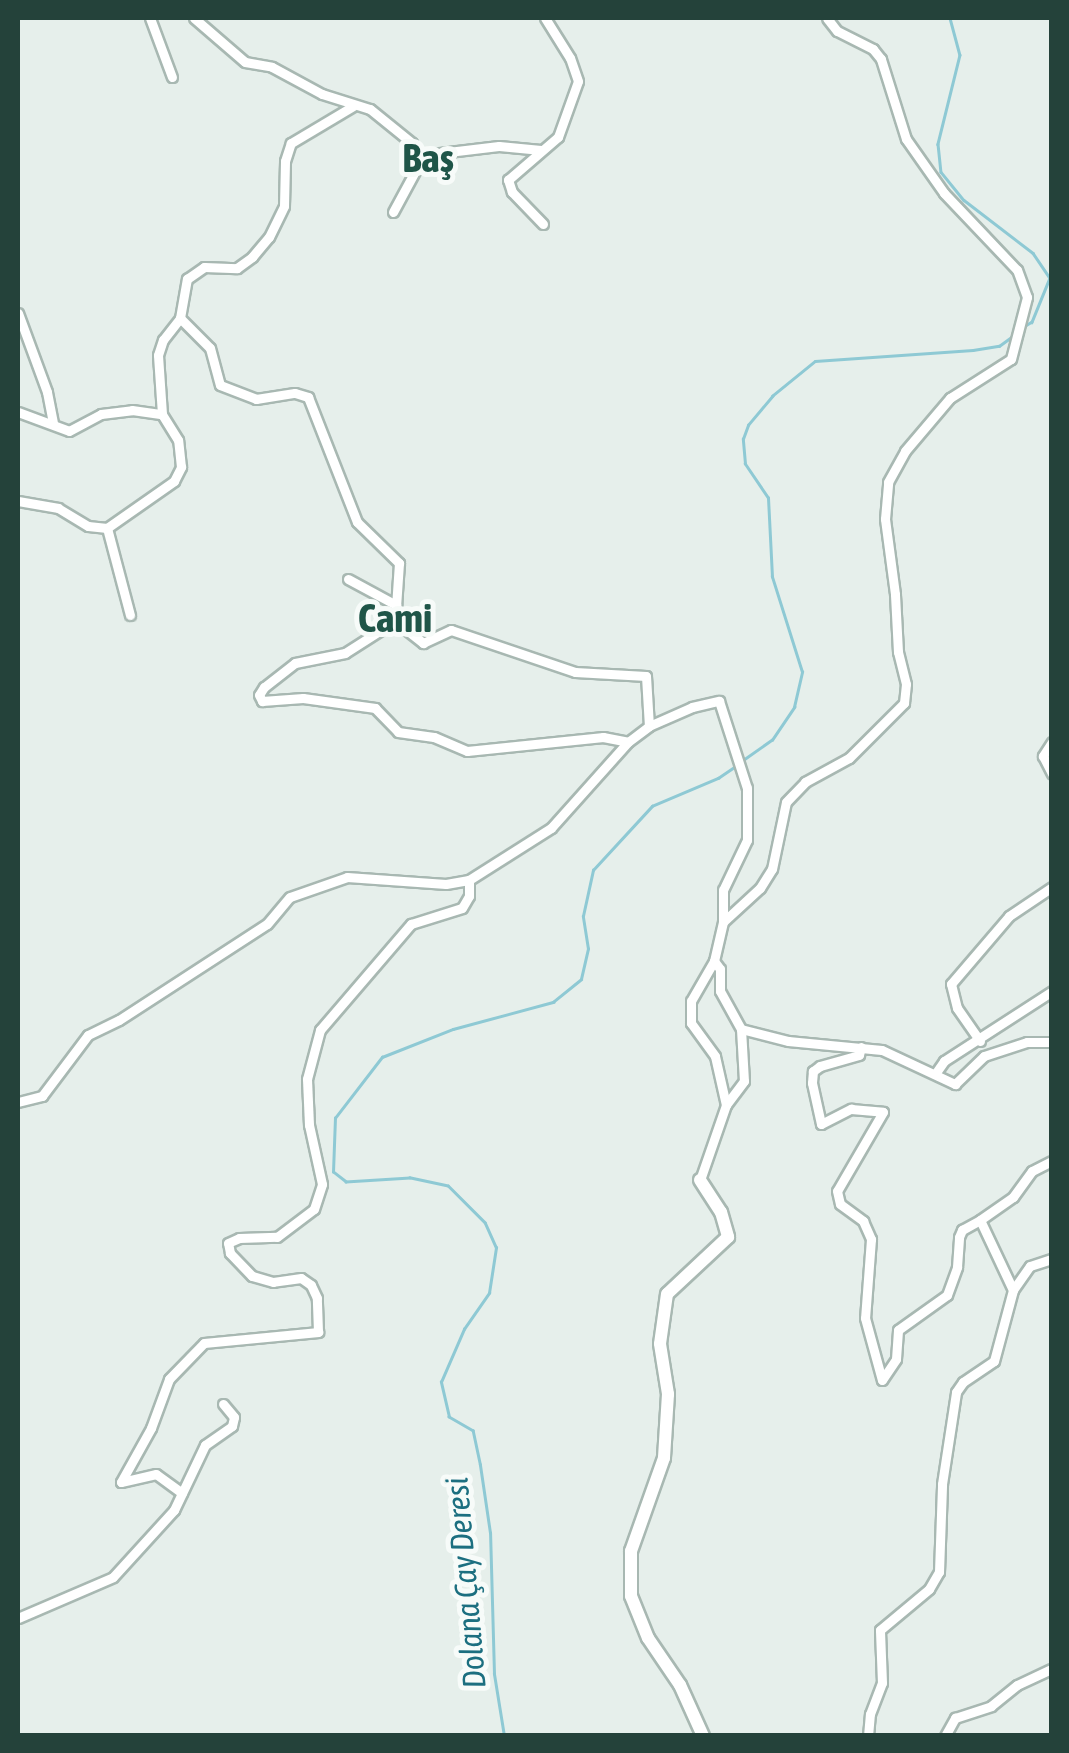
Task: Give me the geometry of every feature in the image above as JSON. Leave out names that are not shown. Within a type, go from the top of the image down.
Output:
[{"type":"street","points":[[150,18],[172,77]]},
{"type":"street","points":[[194,18],[245,62],[272,67],[353,106],[370,109],[412,143],[420,162]]},
{"type":"street","points":[[544,18],[570,58],[578,81],[565,126],[509,176],[508,183],[544,224]]},
{"type":"street","points":[[723,922],[760,888],[772,870],[782,812],[794,792],[849,758],[904,703],[906,684],[898,652],[896,594],[884,518],[888,482],[905,451],[950,398],[1011,359],[1027,297],[1024,281],[944,193],[906,139],[881,59],[873,49],[837,32],[828,18]]},
{"type":"street","points":[[18,501],[58,508],[88,526],[107,528],[174,482],[182,467],[178,440],[162,414],[158,355],[163,340],[180,318],[188,279],[204,267],[237,268],[270,237],[284,206],[285,161],[291,144],[353,106]]},
{"type":"street","points":[[394,212],[420,162],[440,153],[500,146],[541,150]]},
{"type":"street","points":[[18,312],[47,392],[53,423]]},
{"type":"street","points":[[180,318],[210,348],[220,385],[256,399],[296,393],[308,397],[357,522],[399,563],[395,621]]},
{"type":"street","points":[[18,412],[69,431],[101,414],[132,410],[162,414]]},
{"type":"street","points":[[107,528],[130,615]]},
{"type":"street","points":[[348,578],[396,605]]},
{"type":"street","points":[[395,621],[423,643],[452,630],[574,672],[646,676],[649,726]]},
{"type":"street","points":[[395,621],[345,652],[296,663],[264,687],[262,701],[302,698],[375,708],[398,732],[434,737],[467,751],[604,737],[628,742]]},
{"type":"street","points":[[18,1102],[42,1096],[88,1035],[119,1020],[267,924],[290,897],[347,877],[446,884],[469,880],[551,828],[628,742],[649,726],[692,707],[719,701],[747,788],[748,840],[724,890],[723,922],[714,961],[688,1014],[715,1056],[726,1106]]},
{"type":"street","points":[[1052,742],[1044,756],[1052,774]]},
{"type":"street","points":[[182,1493],[156,1474],[122,1482],[152,1428],[169,1379],[204,1343],[318,1332],[317,1298],[310,1285],[301,1278],[273,1282],[252,1276],[230,1253],[228,1242],[277,1236],[314,1209],[322,1184],[309,1125],[306,1079],[320,1030],[411,924],[462,908],[469,896],[469,880]]},
{"type":"street","points":[[980,1041],[957,1008],[952,984],[1009,916],[1052,887]]},
{"type":"street","points":[[703,1736],[680,1685],[648,1638],[630,1596],[630,1550],[664,1458],[668,1394],[660,1344],[667,1294],[728,1238],[721,1212],[700,1180],[726,1106],[744,1080],[742,1029],[720,990],[720,969],[714,961]]},
{"type":"street","points":[[935,1074],[944,1061],[1052,991]]},
{"type":"street","points":[[742,1029],[788,1041],[882,1050],[955,1084],[984,1056],[1027,1042],[1052,1042]]},
{"type":"street","points":[[861,1047],[859,1055],[813,1071],[812,1083],[821,1124],[851,1109],[882,1112],[837,1191],[840,1204],[863,1221],[870,1239],[865,1318],[882,1380],[896,1358],[898,1330],[947,1295],[957,1268],[958,1237],[1013,1197],[1032,1171],[1052,1160]]},
{"type":"street","points":[[980,1220],[1013,1290]]},
{"type":"street","points":[[868,1736],[870,1714],[882,1683],[880,1630],[929,1589],[940,1572],[942,1484],[956,1392],[963,1382],[994,1361],[1013,1290],[1030,1266],[1052,1259]]},
{"type":"street","points":[[18,1618],[112,1577],[174,1510],[205,1445],[232,1426],[234,1416],[223,1404]]},
{"type":"street","points":[[945,1736],[955,1718],[990,1706],[1017,1684],[1052,1669]]},
{"type":"waterway","name":"Dolana Çay Deresi","points":[[950,18],[960,55],[938,144],[941,172],[964,200],[1033,253],[1050,278],[1032,322],[1024,327]]},
{"type":"waterway","name":"Dolana Çay Deresi","points":[[743,760],[772,740],[794,707],[802,672],[772,577],[768,498],[745,464],[743,439],[748,425],[772,396],[815,361],[973,350],[999,346],[1014,335]]},
{"type":"waterway","name":"Dolana Çay Deresi","points":[[504,1736],[494,1674],[490,1533],[480,1465],[473,1431],[449,1417],[441,1382],[464,1329],[489,1293],[496,1248],[485,1223],[448,1186],[410,1178],[346,1182],[333,1172],[335,1118],[382,1057],[453,1029],[553,1002],[581,979],[588,949],[583,916],[593,870],[652,806],[718,778],[737,765]]},
{"type":"district","name":"Baş","points":[[428,158]]},
{"type":"district","name":"Cami","points":[[395,618]]}]
